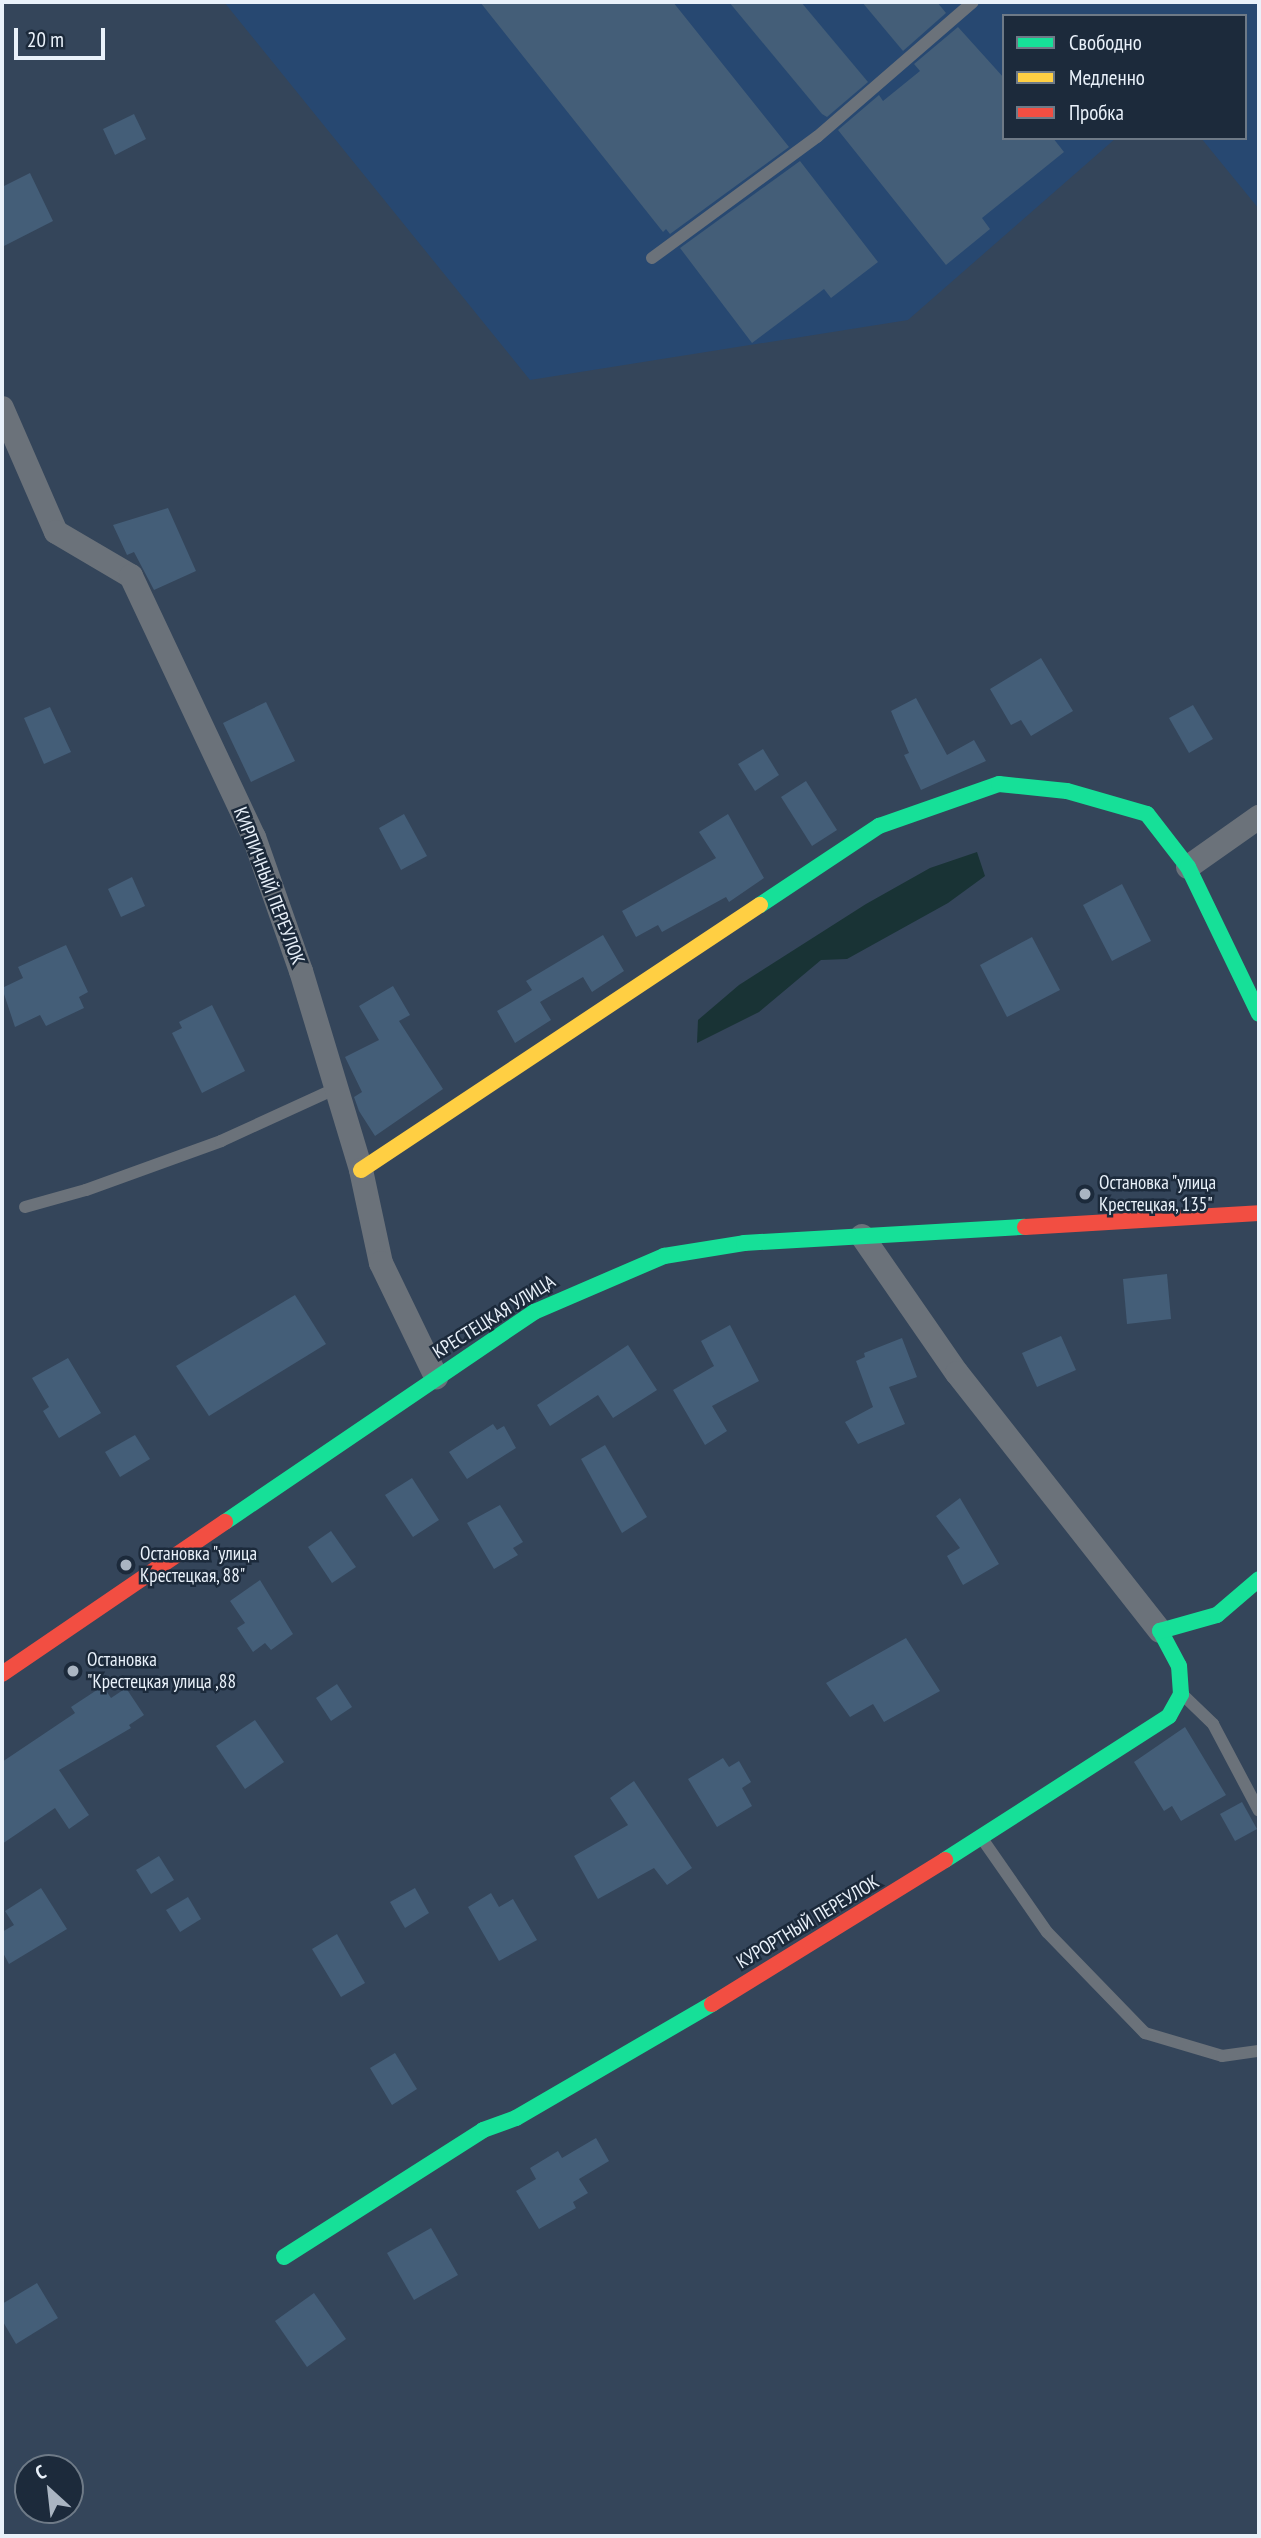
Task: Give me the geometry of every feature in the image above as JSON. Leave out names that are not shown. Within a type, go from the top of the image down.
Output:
[{"type":"street","name":"КИРПИЧНЫЙ ПЕРЕУЛОК","points":[[2,408],[56,532],[131,576],[254,837],[337,1088],[361,1170],[381,1263],[436,1377]]},
{"type":"street","points":[[361,1170],[879,826],[999,784],[1067,791],[1147,814],[1188,867],[1259,1014]]},
{"type":"street","points":[[1188,867],[1259,817]]},
{"type":"street","name":"КРЕСТЕЦКАЯ УЛИЦА","points":[[2,1674],[534,1312],[589,1285],[664,1256],[744,1242],[1259,1213]]},
{"type":"street","points":[[862,1236],[957,1373],[1160,1631],[1179,1666],[1181,1694]]},
{"type":"street","points":[[1160,1631],[1217,1615],[1259,1579]]},
{"type":"street","name":"КУРОРТНЫЙ ПЕРЕУЛОК","points":[[284,2257],[483,2130],[516,2118],[825,1938],[982,1839],[1168,1716],[1181,1694]]},
{"type":"lane","points":[[652,258],[817,137],[973,2]]},
{"type":"lane","points":[[25,1207],[86,1190],[221,1141],[337,1088]]},
{"type":"lane","points":[[1181,1694],[1213,1724],[1259,1811]]},
{"type":"lane","points":[[982,1839],[1047,1933],[1145,2033],[1222,2056],[1259,2051]]},
{"type":"shaded area","points":[[224,2],[1259,2],[1259,209],[1203,140],[1247,140],[1247,14],[1002,14],[1002,140],[1114,140],[908,320],[530,380]]},
{"type":"shaded area","points":[[977,852],[985,876],[948,903],[847,959],[821,960],[759,1012],[697,1043],[698,1020],[739,985],[866,904],[930,868]]},
{"type":"building","points":[[480,2],[673,2],[789,147],[670,234],[666,229],[663,232]]},
{"type":"building","points":[[729,2],[801,2],[868,82],[827,117]]},
{"type":"building","points":[[862,2],[937,2],[946,13],[903,51]]},
{"type":"building","points":[[958,27],[1002,76],[1002,140],[1055,140],[1064,152],[982,218],[990,229],[946,265],[838,130],[879,95],[883,101],[920,71],[914,64]]},
{"type":"building","points":[[134,114],[146,139],[115,155],[103,129]]},
{"type":"building","points":[[800,161],[878,262],[831,298],[824,289],[752,343],[680,248]]},
{"type":"building","points":[[30,173],[53,221],[2,247],[2,187]]},
{"type":"building","points":[[168,508],[196,571],[154,590],[134,552],[127,555],[113,525]]},
{"type":"building","points":[[1041,658],[1073,711],[1031,736],[1021,720],[1011,725],[990,689]]},
{"type":"building","points":[[916,698],[947,755],[974,740],[986,761],[921,790],[904,755],[909,753],[891,711]]},
{"type":"building","points":[[266,702],[295,761],[251,782],[223,723]]},
{"type":"building","points":[[1193,705],[1213,739],[1189,753],[1169,718]]},
{"type":"building","points":[[50,707],[71,752],[44,764],[24,718]]},
{"type":"building","points":[[763,749],[779,775],[755,791],[738,764]]},
{"type":"building","points":[[806,781],[837,830],[812,846],[781,797]]},
{"type":"building","points":[[404,814],[427,856],[401,870],[379,828]]},
{"type":"building","points":[[728,814],[764,878],[729,902],[726,897],[662,932],[658,925],[636,937],[622,911],[716,858],[699,832]]},
{"type":"building","points":[[132,877],[145,906],[121,917],[108,889]]},
{"type":"building","points":[[1122,884],[1151,941],[1112,961],[1083,905]]},
{"type":"building","points":[[603,935],[624,971],[592,992],[583,977],[540,1002],[551,1020],[515,1043],[497,1011],[532,990],[526,981]]},
{"type":"building","points":[[1032,937],[1060,990],[1007,1017],[980,965]]},
{"type":"building","points":[[66,945],[88,992],[79,997],[84,1008],[46,1026],[40,1015],[15,1027],[2,988],[23,978],[18,967]]},
{"type":"building","points":[[393,986],[410,1015],[399,1021],[443,1089],[375,1136],[359,1111],[354,1097],[362,1092],[345,1057],[379,1040],[359,1006]]},
{"type":"building","points":[[212,1005],[245,1071],[202,1093],[172,1033],[182,1028],[179,1022]]},
{"type":"building","points":[[1167,1274],[1171,1319],[1127,1324],[1123,1279]]},
{"type":"building","points":[[295,1295],[326,1344],[209,1416],[176,1366]]},
{"type":"building","points":[[730,1325],[759,1381],[712,1406],[727,1431],[705,1445],[673,1390],[714,1366],[701,1341]]},
{"type":"building","points":[[1061,1336],[1076,1370],[1037,1387],[1022,1353]]},
{"type":"building","points":[[902,1338],[917,1377],[889,1387],[905,1424],[858,1444],[845,1422],[873,1407],[856,1361],[865,1357],[864,1353]]},
{"type":"building","points":[[628,1345],[657,1390],[613,1418],[598,1395],[550,1426],[537,1405]]},
{"type":"building","points":[[68,1358],[101,1413],[59,1438],[43,1411],[49,1407],[32,1378]]},
{"type":"building","points":[[493,1424],[497,1430],[504,1426],[516,1448],[467,1479],[449,1452]]},
{"type":"building","points":[[135,1435],[150,1459],[120,1477],[105,1452]]},
{"type":"building","points":[[605,1445],[647,1517],[622,1533],[581,1459]]},
{"type":"building","points":[[412,1478],[439,1520],[413,1537],[385,1495]]},
{"type":"building","points":[[960,1498],[999,1564],[963,1585],[947,1556],[960,1548],[936,1516]]},
{"type":"building","points":[[500,1505],[523,1542],[513,1548],[518,1555],[494,1569],[467,1523]]},
{"type":"building","points":[[331,1531],[356,1567],[332,1583],[308,1547]]},
{"type":"building","points":[[260,1580],[293,1634],[271,1650],[265,1643],[253,1652],[237,1628],[245,1623],[230,1601]]},
{"type":"building","points":[[906,1638],[940,1691],[884,1722],[873,1704],[850,1717],[826,1683]]},
{"type":"building","points":[[337,1684],[352,1707],[331,1721],[316,1698]]},
{"type":"building","points":[[103,1686],[111,1698],[126,1688],[144,1715],[129,1725],[131,1728],[59,1770],[89,1815],[69,1829],[55,1808],[2,1844],[2,1762],[75,1713],[71,1707]]},
{"type":"building","points":[[255,1720],[284,1762],[245,1789],[216,1746]]},
{"type":"building","points":[[1185,1727],[1226,1795],[1181,1821],[1172,1806],[1164,1811],[1134,1762]]},
{"type":"building","points":[[723,1758],[729,1767],[739,1761],[751,1782],[742,1788],[752,1806],[717,1827],[688,1779]]},
{"type":"building","points":[[634,1781],[692,1868],[667,1885],[654,1868],[598,1899],[574,1856],[628,1825],[610,1798]]},
{"type":"building","points":[[1242,1802],[1257,1829],[1235,1841],[1220,1814]]},
{"type":"building","points":[[159,1856],[174,1880],[151,1894],[136,1870]]},
{"type":"building","points":[[41,1888],[67,1929],[9,1964],[2,1951],[2,1932],[14,1925],[5,1911]]},
{"type":"building","points":[[415,1888],[429,1913],[405,1928],[390,1902]]},
{"type":"building","points":[[491,1893],[499,1907],[513,1899],[537,1940],[499,1961],[468,1907]]},
{"type":"building","points":[[188,1897],[201,1919],[180,1932],[166,1910]]},
{"type":"building","points":[[337,1934],[365,1983],[341,1997],[312,1949]]},
{"type":"building","points":[[395,2053],[417,2089],[392,2105],[370,2068]]},
{"type":"building","points":[[596,2138],[609,2161],[579,2179],[588,2193],[573,2202],[576,2208],[539,2229],[516,2191],[536,2179],[530,2168],[558,2151],[562,2158]]},
{"type":"building","points":[[431,2228],[458,2275],[414,2300],[387,2253]]},
{"type":"building","points":[[37,2283],[58,2318],[16,2344],[2,2320],[2,2304]]},
{"type":"building","points":[[314,2293],[346,2339],[307,2367],[275,2321]]},
{"type":"traffic: fast","points":[[760,905],[879,826],[999,784],[1067,791],[1147,814],[1188,867],[1259,1014]]},
{"type":"traffic: fast","points":[[225,1522],[534,1312],[664,1256],[744,1243],[1025,1227]]},
{"type":"traffic: fast","points":[[945,1860],[1169,1716],[1181,1694],[1179,1666],[1160,1631],[1217,1615],[1259,1579]]},
{"type":"traffic: fast","points":[[284,2257],[483,2130],[516,2118],[712,2004]]},
{"type":"traffic: slow","points":[[361,1170],[760,905]]},
{"type":"traffic: jam","points":[[1025,1227],[1259,1213]]},
{"type":"traffic: jam","points":[[2,1674],[225,1522]]},
{"type":"traffic: jam","points":[[712,2004],[945,1860]]},
{"type":"place","name":"Остановка \"улица Крестецкая, 135\"","points":[[1085,1194]]},
{"type":"place","name":"Остановка \"улица Крестецкая, 88\"","points":[[126,1565]]},
{"type":"place","name":"Остановка \"Крестецкая улица ,88","points":[[73,1671]]}]
